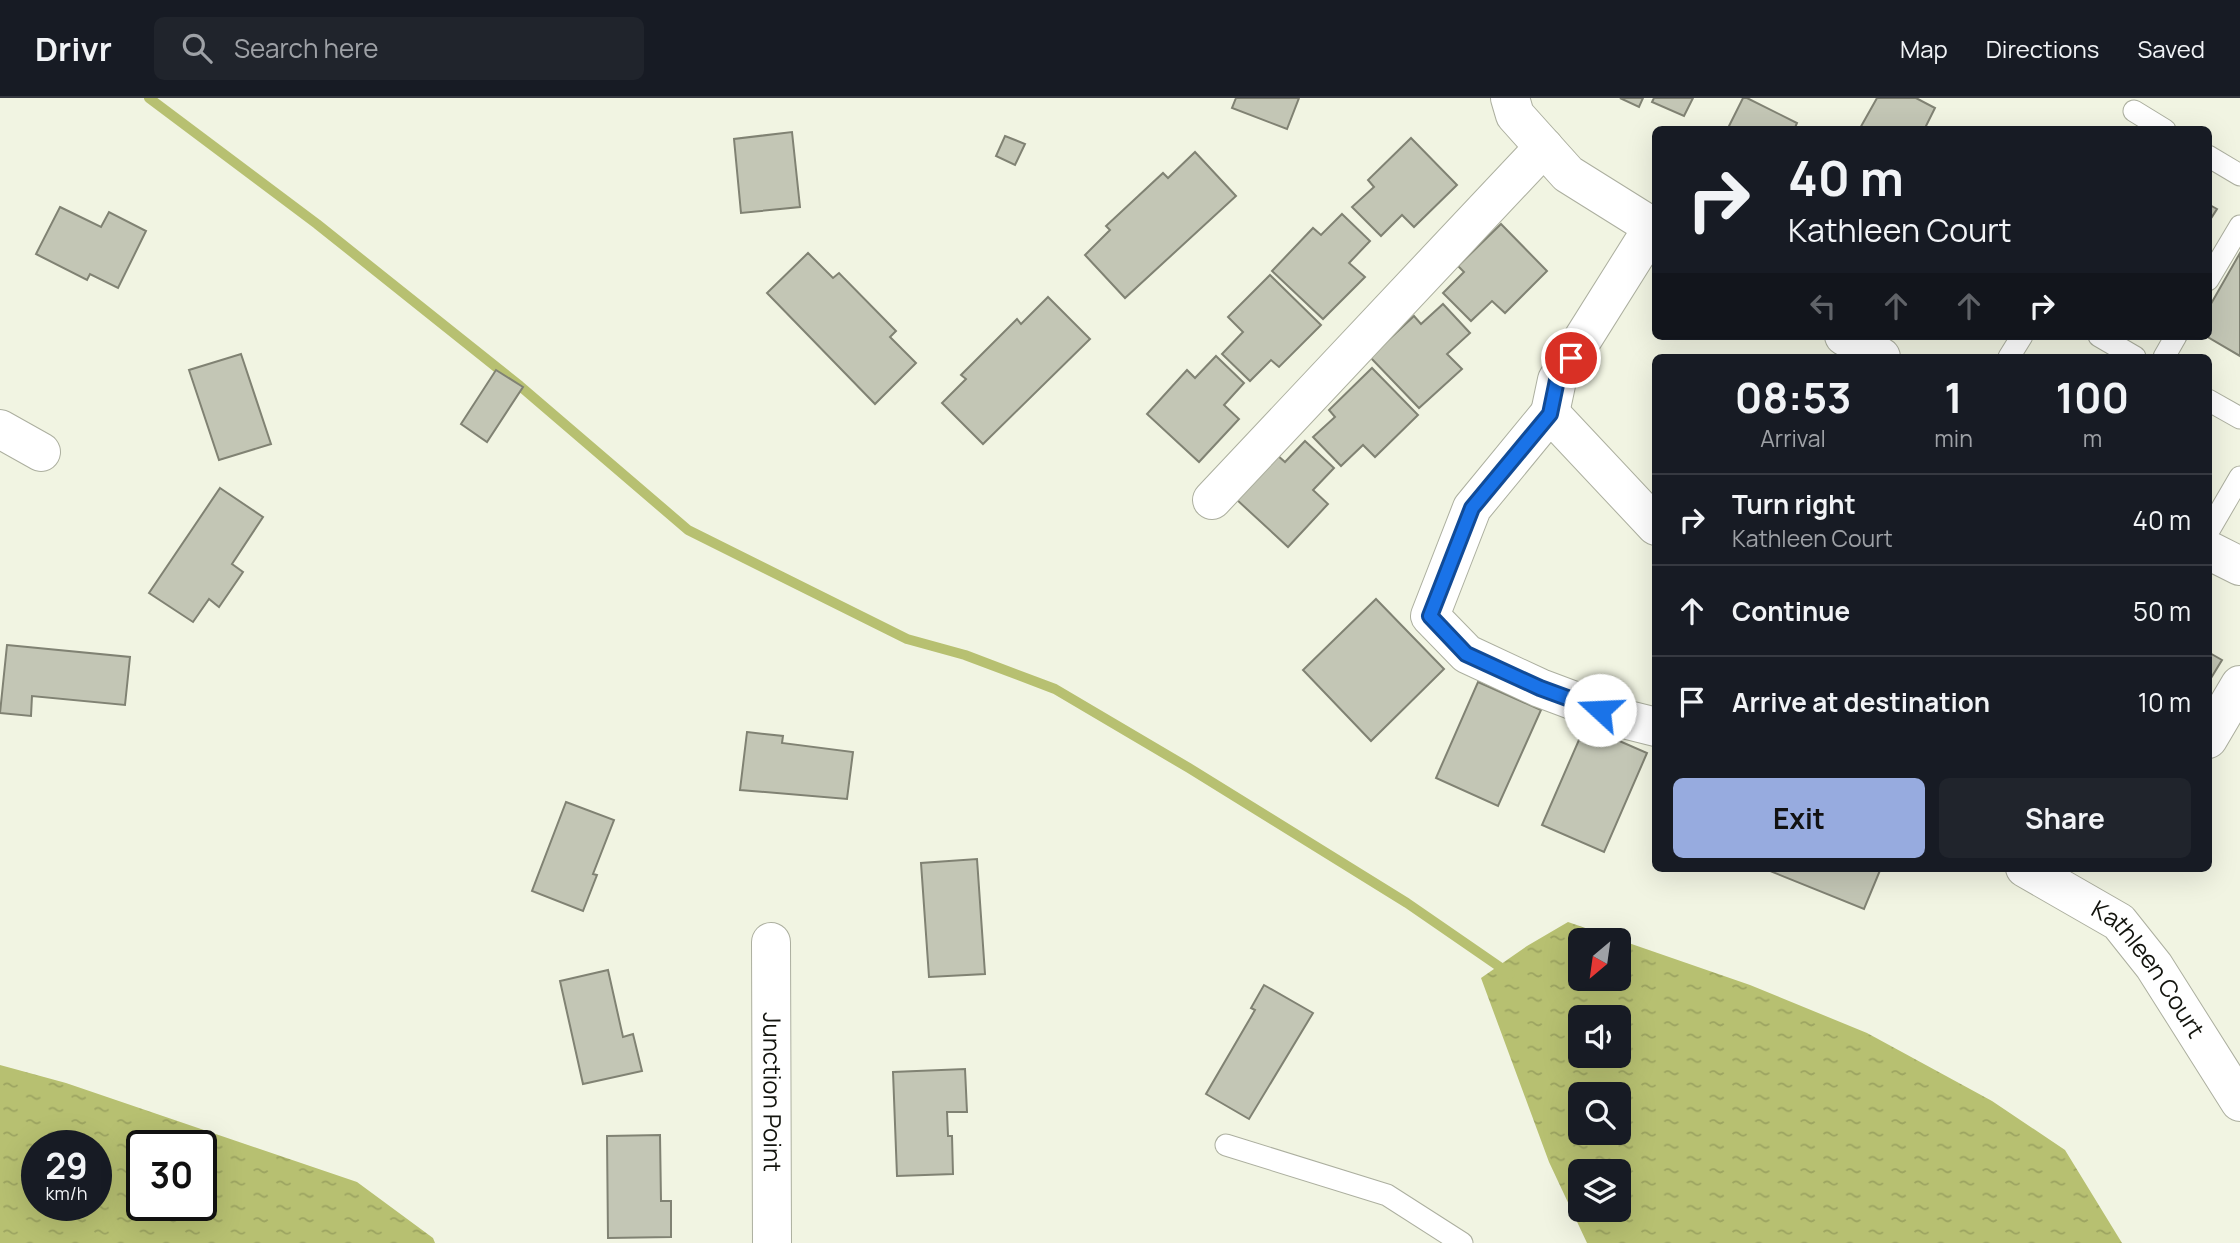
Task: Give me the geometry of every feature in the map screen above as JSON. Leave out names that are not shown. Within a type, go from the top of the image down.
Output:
[{"type":"street","points":[[1510,98],[1515,115],[1568,174],[1652,227]]},
{"type":"street","points":[[1212,500],[1544,147]]},
{"type":"street","points":[[1652,231],[1557,380],[1550,414],[1472,508],[1430,616],[1466,654],[1540,688],[1620,718],[1652,726]]},
{"type":"street","points":[[1851,340],[1876,354]]},
{"type":"street","points":[[1550,414],[1652,522]]},
{"type":"street","points":[[0,429],[41,452]]},
{"type":"street","points":[[2212,552],[2240,566]]},
{"type":"street","points":[[2212,731],[2240,685]]},
{"type":"street","name":"Kathleen Court","points":[[2032,872],[2119,922],[2154,966],[2240,1102]]},
{"type":"street","name":"Junction Point","points":[[771,942],[772,1243]]},
{"type":"lane","points":[[2134,111],[2158,126]]},
{"type":"lane","points":[[2212,158],[2240,175]]},
{"type":"lane","points":[[2212,273],[2240,226]]},
{"type":"lane","points":[[2106,340],[2130,354]]},
{"type":"lane","points":[[2212,402],[2240,418]]},
{"type":"lane","points":[[2212,525],[2240,477]]},
{"type":"lane","points":[[1226,1145],[1387,1195],[1462,1243]]},
{"type":"water","points":[[1568,922],[1585,928],[1568,928],[1568,991],[1631,991],[1631,944],[1750,985],[1867,1033],[1992,1101],[2065,1150],[2122,1243],[1587,1243],[1577,1222],[1631,1222],[1631,1159],[1568,1159],[1568,1202],[1549,1162],[1481,978]]},
{"type":"water","points":[[0,1065],[66,1083],[204,1130],[126,1130],[126,1221],[217,1221],[217,1134],[357,1182],[433,1238],[435,1243],[0,1243]]},
{"type":"building","points":[[1236,98],[1299,98],[1287,129],[1232,108]]},
{"type":"building","points":[[1620,98],[1643,98],[1639,107]]},
{"type":"building","points":[[1654,98],[1693,98],[1684,116],[1652,102]]},
{"type":"building","points":[[1743,98],[1797,123],[1796,126],[1729,126]]},
{"type":"building","points":[[1877,98],[1916,98],[1935,108],[1926,126],[1861,126]]},
{"type":"building","points":[[792,132],[800,207],[741,213],[734,139]]},
{"type":"building","points":[[1005,136],[1025,144],[1015,165],[996,156]]},
{"type":"building","points":[[1411,138],[1457,185],[1414,227],[1402,215],[1381,236],[1352,207],[1374,187],[1368,180]]},
{"type":"building","points":[[1195,152],[1236,196],[1125,298],[1085,255],[1110,230],[1106,226],[1163,173],[1168,178]]},
{"type":"building","points":[[60,207],[101,227],[109,212],[146,231],[118,288],[90,274],[87,280],[36,254]]},
{"type":"building","points":[[1342,214],[1370,241],[1349,263],[1365,277],[1323,319],[1272,271],[1313,228],[1321,235]]},
{"type":"building","points":[[1501,224],[1547,271],[1505,313],[1492,301],[1471,321],[1443,293],[1464,272],[1458,266]]},
{"type":"building","points":[[808,253],[833,278],[839,273],[896,331],[890,337],[916,363],[875,404],[767,293]]},
{"type":"building","points":[[2240,253],[2240,356],[2212,340],[2212,302]]},
{"type":"building","points":[[1270,275],[1321,325],[1279,367],[1271,360],[1250,381],[1222,354],[1243,332],[1228,317]]},
{"type":"building","points":[[1048,297],[1090,339],[983,444],[942,403],[966,379],[961,375],[1017,319],[1021,324]]},
{"type":"building","points":[[1443,304],[1470,333],[1447,354],[1462,369],[1419,408],[1370,357],[1414,316],[1421,324]]},
{"type":"building","points":[[241,354],[271,444],[219,460],[189,370]]},
{"type":"building","points":[[1216,356],[1244,383],[1224,405],[1239,419],[1199,462],[1147,414],[1187,370],[1195,378]]},
{"type":"building","points":[[1372,368],[1418,415],[1375,457],[1363,445],[1341,466],[1313,437],[1335,417],[1329,410]]},
{"type":"building","points":[[496,370],[523,387],[487,442],[461,424]]},
{"type":"building","points":[[1305,441],[1334,468],[1313,490],[1328,504],[1288,547],[1236,499],[1277,455],[1285,462]]},
{"type":"building","points":[[220,488],[263,517],[232,564],[243,572],[219,607],[209,599],[193,622],[149,593]]},
{"type":"building","points":[[1376,599],[1444,669],[1371,741],[1303,670]]},
{"type":"building","points":[[7,645],[130,657],[125,705],[32,696],[31,716],[0,713]]},
{"type":"building","points":[[2212,654],[2222,660],[2212,676]]},
{"type":"building","points":[[1478,682],[1541,710],[1498,806],[1436,778]]},
{"type":"building","points":[[1585,726],[1647,753],[1604,852],[1542,825]]},
{"type":"building","points":[[747,732],[783,736],[782,743],[853,752],[847,799],[740,790]]},
{"type":"building","points":[[566,802],[614,820],[593,874],[597,875],[583,911],[532,891]]},
{"type":"building","points":[[977,859],[985,974],[929,977],[921,863]]},
{"type":"building","points":[[1772,872],[1879,872],[1864,909]]},
{"type":"building","points":[[608,970],[623,1037],[633,1034],[642,1071],[583,1084],[560,981]]},
{"type":"building","points":[[1264,985],[1313,1013],[1249,1119],[1206,1094],[1255,1010],[1251,1008]]},
{"type":"building","points":[[965,1069],[967,1112],[947,1112],[948,1136],[952,1136],[953,1174],[897,1176],[893,1072]]},
{"type":"building","points":[[660,1135],[661,1201],[671,1201],[671,1237],[608,1238],[607,1136]]},
{"type":"waterway","points":[[149,98],[317,224],[520,386],[688,530],[907,639],[965,655],[1055,689],[1189,768],[1407,903],[1510,974]]},
{"type":"route","points":[[1571,358],[1557,380],[1550,414],[1472,508],[1430,616],[1466,654],[1540,688],[1600,710]]}]
